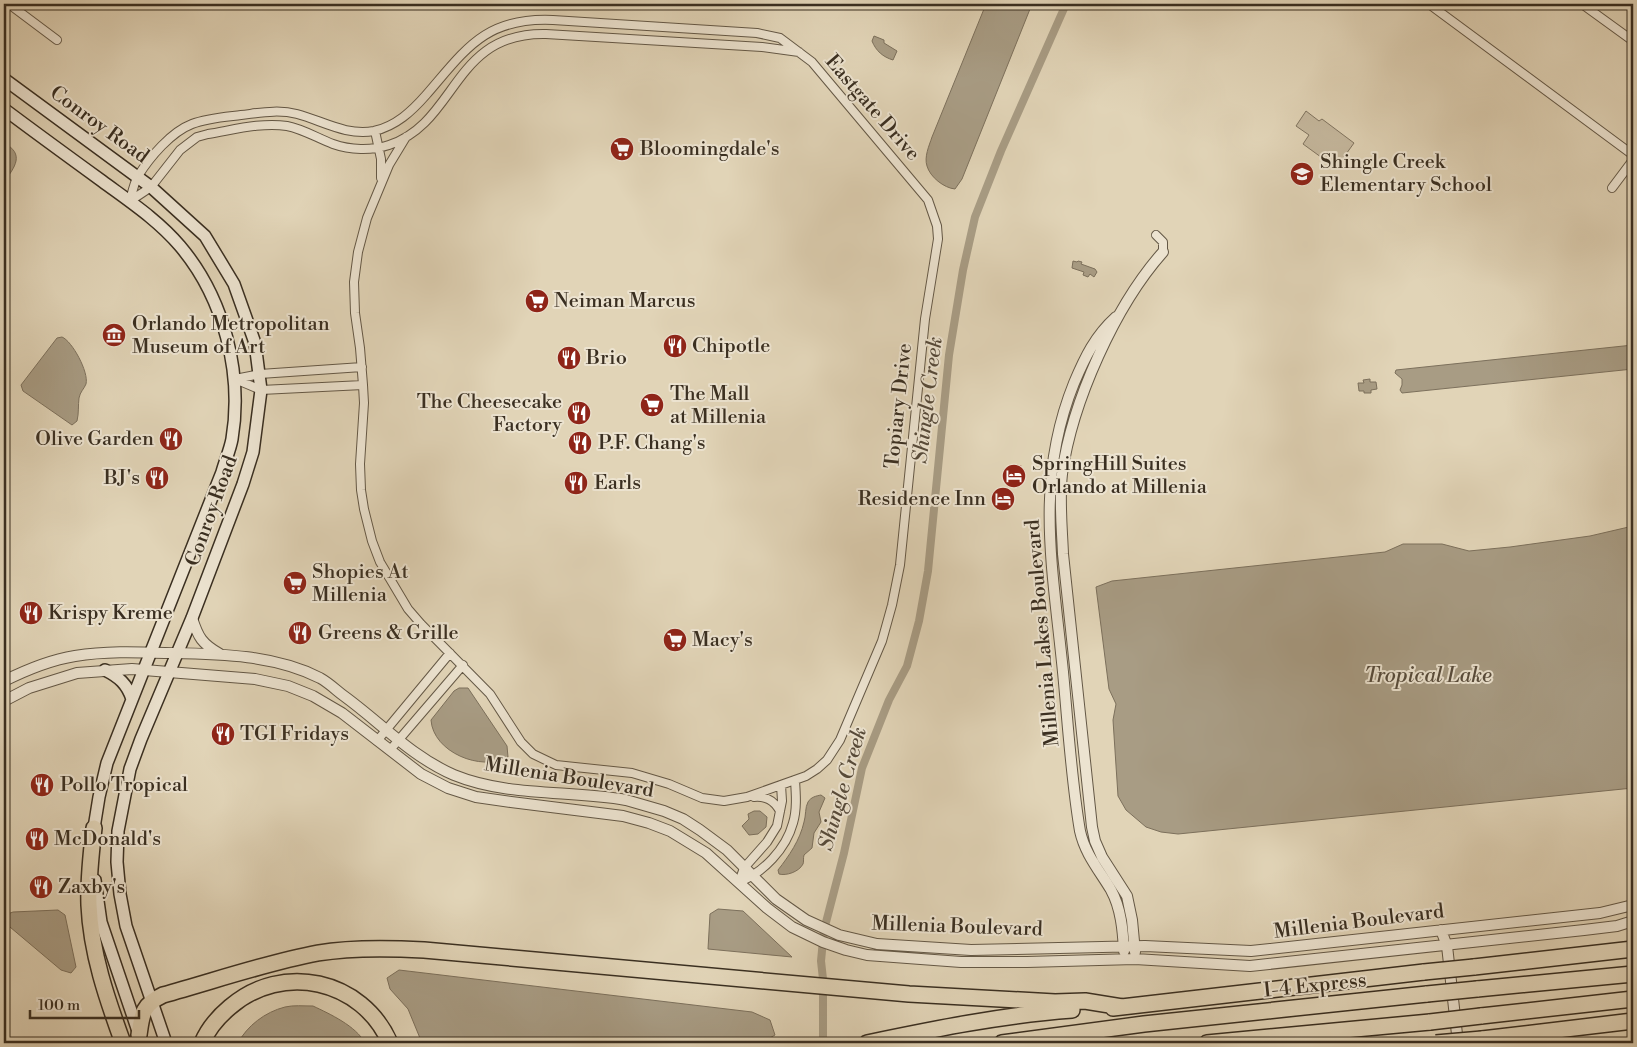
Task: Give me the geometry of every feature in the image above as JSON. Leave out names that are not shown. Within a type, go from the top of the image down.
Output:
[{"type":"highway","points":[[94,828],[89,870],[89,906],[96,956],[123,1043]]},
{"type":"highway","points":[[141,1039],[143,1016],[151,1001],[163,995],[318,953],[352,949],[424,950],[909,994],[1055,1002],[1085,1001],[1122,1007]]},
{"type":"highway","points":[[867,1043],[921,1031],[1060,1011],[1122,1007],[1633,949]]},
{"type":"highway","name":"I-4 Express","points":[[1002,1043],[1135,1025],[1633,974]]},
{"type":"highway","points":[[202,1043],[218,1017],[242,996],[264,986],[283,982],[307,982],[327,985],[352,998],[374,1017],[390,1043]]},
{"type":"highway","points":[[1208,1043],[1633,1000]]},
{"type":"highway","points":[[1436,1043],[1633,1021]]},
{"type":"main road","name":"Conroy Road","points":[[4,79],[151,187],[205,236],[234,284],[255,343],[261,390],[253,452],[244,484],[130,769],[118,830],[117,862],[126,926],[166,1043]]},
{"type":"main road","name":"Conroy Road","points":[[4,109],[130,201],[181,246],[212,296],[223,325],[235,379],[232,439],[222,472],[107,763],[94,828],[93,861],[101,922],[141,1039]]},
{"type":"main road","points":[[105,670],[124,683],[132,699]]},
{"type":"street","points":[[9,4],[57,40]]},
{"type":"street","points":[[1428,4],[1633,155]]},
{"type":"street","points":[[1582,4],[1633,41]]},
{"type":"street","name":"Eastgate Drive","points":[[130,201],[138,177],[161,146],[191,124],[265,112],[284,112],[296,114],[345,131],[375,130],[402,118],[414,109],[459,56],[478,39],[503,26],[526,20],[553,20],[758,33],[780,38],[812,62],[919,188]]},
{"type":"street","name":"Eastgate Drive","points":[[130,201],[151,187],[180,150],[188,143],[208,134],[273,125],[301,130],[341,146],[363,149],[389,145],[406,137],[429,118],[475,59],[489,49],[521,35],[555,34],[762,47],[799,52]]},
{"type":"street","points":[[375,130],[382,168],[378,190]]},
{"type":"street","points":[[378,190],[389,165],[406,137]]},
{"type":"street","points":[[1612,188],[1633,160]]},
{"type":"street","name":"Topiary Drive","points":[[378,190],[362,236],[354,282],[355,313],[362,367],[364,403],[360,464],[361,490],[372,541],[389,578],[408,609],[421,624],[492,696],[527,749],[547,762],[564,766],[632,773],[669,784],[702,798],[735,800],[795,780],[817,769],[827,760],[840,740],[878,652],[896,587],[924,327],[938,239],[934,213],[928,200],[919,188]]},
{"type":"street","points":[[1156,235],[1163,242],[1163,252]]},
{"type":"street","name":"Millenia Lakes Boulevard","points":[[1135,958],[1129,946],[1111,890],[1094,865],[1085,846],[1079,825],[1048,508],[1053,454],[1064,407],[1092,345],[1103,329],[1121,312],[1150,266],[1163,252]]},
{"type":"street","points":[[235,379],[260,374],[362,367]]},
{"type":"street","points":[[235,379],[261,390],[363,385]]},
{"type":"street","points":[[192,618],[200,639],[208,648],[223,656]]},
{"type":"street","name":"Millenia Boulevard","points":[[4,681],[38,666],[74,656],[107,652],[178,653],[251,658],[286,665],[321,679],[422,757],[462,778],[487,785],[619,799],[658,809],[683,819],[706,833],[727,850],[782,905],[812,924],[840,935],[871,943],[944,949],[1011,950],[1129,946],[1251,951],[1600,913],[1633,905]]},
{"type":"street","points":[[377,741],[450,653]]},
{"type":"street","points":[[390,750],[463,666]]},
{"type":"street","name":"Millenia Boulevard","points":[[4,701],[29,688],[51,680],[77,673],[105,670],[144,669],[170,671],[255,679],[288,686],[313,696],[342,713],[377,741],[430,778],[448,788],[476,797],[623,816],[655,825],[695,845],[774,914],[809,936],[837,948],[874,956],[948,961],[1027,962],[1135,958],[1250,966],[1584,930],[1617,926],[1633,921]]},
{"type":"street","points":[[739,882],[753,877],[779,850],[789,834],[795,812],[795,780]]},
{"type":"street","points":[[739,882],[744,868],[773,834],[780,811],[781,785]]},
{"type":"street","name":"Topiary Drive","points":[[747,797],[764,797],[771,800],[780,811]]},
{"type":"street","points":[[1447,946],[1452,929]]},
{"type":"street","points":[[1442,930],[1447,946],[1458,1043]]},
{"type":"street","name":"Millenia Lakes Boulevard","points":[[1124,959],[1129,946]]},
{"type":"shaded area","points":[[1306,111],[1319,121],[1322,119],[1354,143],[1336,168],[1303,144],[1309,135],[1296,126]]},
{"type":"water","points":[[986,4],[1032,4],[962,179],[955,189],[942,184],[934,178],[927,166],[926,155]]},
{"type":"water","points":[[874,36],[884,40],[884,43],[897,51],[893,60],[878,51],[872,41]]},
{"type":"water","points":[[4,143],[14,152],[16,161],[4,182]]},
{"type":"water","points":[[1073,261],[1082,262],[1081,264],[1095,269],[1097,272],[1094,277],[1090,274],[1088,277],[1083,275],[1084,272],[1072,268]]},
{"type":"water","points":[[62,337],[70,344],[79,358],[86,379],[86,384],[79,398],[77,421],[72,425],[23,391],[21,385],[57,338]]},
{"type":"water","points":[[1633,345],[1633,369],[1402,393],[1400,390],[1402,379],[1395,373],[1396,370]]},
{"type":"water","points":[[1370,379],[1370,382],[1376,382],[1377,389],[1371,390],[1371,393],[1359,391],[1358,383],[1364,383],[1363,380]]},
{"type":"water","name":"Tropical Lake","points":[[1633,526],[1633,788],[1178,834],[1161,832],[1146,827],[1126,810],[1118,796],[1113,720],[1116,704],[1109,689],[1096,587],[1112,581],[1385,552],[1403,544],[1442,544],[1469,551],[1590,536]]},
{"type":"water","points":[[459,688],[468,688],[507,746],[508,757],[497,761],[485,762],[472,760],[449,750],[440,741],[434,731],[431,720],[454,691]]},
{"type":"water","points":[[821,795],[825,798],[819,812],[821,822],[814,833],[812,848],[804,855],[803,864],[799,869],[789,874],[779,874],[778,870],[800,835],[808,802],[815,796]]},
{"type":"water","points":[[760,811],[767,817],[766,827],[758,834],[749,835],[742,826],[749,819],[748,814]]},
{"type":"water","points":[[718,909],[743,911],[792,957],[708,949],[710,914]]},
{"type":"water","points":[[58,910],[65,915],[76,967],[71,973],[61,970],[4,922],[5,915],[13,912]]},
{"type":"water","points":[[399,970],[752,1012],[770,1020],[775,1035],[761,1043],[422,1043],[408,1009],[390,989],[387,978]]},
{"type":"water","points":[[288,1006],[313,1006],[349,1026],[365,1043],[238,1043],[252,1025],[270,1012]]},
{"type":"waterway","name":"Shingle Creek","points":[[823,1043],[823,979],[821,961],[824,930],[844,853],[862,768],[889,700],[907,666],[919,621],[928,571],[949,355],[963,270],[975,217],[1001,151],[1066,4]]},
{"type":"place","name":"Bloomingdale's","points":[[622,149]]},
{"type":"place","name":"Shingle Creek Elementary School","points":[[1302,174]]},
{"type":"place","name":"Neiman Marcus","points":[[537,301]]},
{"type":"place","name":"Orlando Metropolitan Museum of Art","points":[[114,335]]},
{"type":"place","name":"Chipotle","points":[[675,346]]},
{"type":"place","name":"Brio","points":[[569,358]]},
{"type":"place","name":"The Mall at Millenia","points":[[652,405]]},
{"type":"place","name":"The Cheesecake Factory","points":[[579,413]]},
{"type":"place","name":"Olive Garden","points":[[171,439]]},
{"type":"place","name":"P.F. Chang's","points":[[580,443]]},
{"type":"place","name":"SpringHill Suites Orlando at Millenia","points":[[1014,476]]},
{"type":"place","name":"BJ's","points":[[157,478]]},
{"type":"place","name":"Earls","points":[[576,483]]},
{"type":"place","name":"Residence Inn","points":[[1003,499]]},
{"type":"place","name":"Shopies At Millenia","points":[[295,583]]},
{"type":"place","name":"Krispy Kreme","points":[[31,613]]},
{"type":"place","name":"Greens & Grille","points":[[300,633]]},
{"type":"place","name":"Macy's","points":[[675,640]]},
{"type":"place","name":"TGI Fridays","points":[[223,734]]},
{"type":"place","name":"Pollo Tropical","points":[[42,785]]},
{"type":"place","name":"McDonald's","points":[[37,839]]},
{"type":"place","name":"Zaxby's","points":[[41,887]]}]
